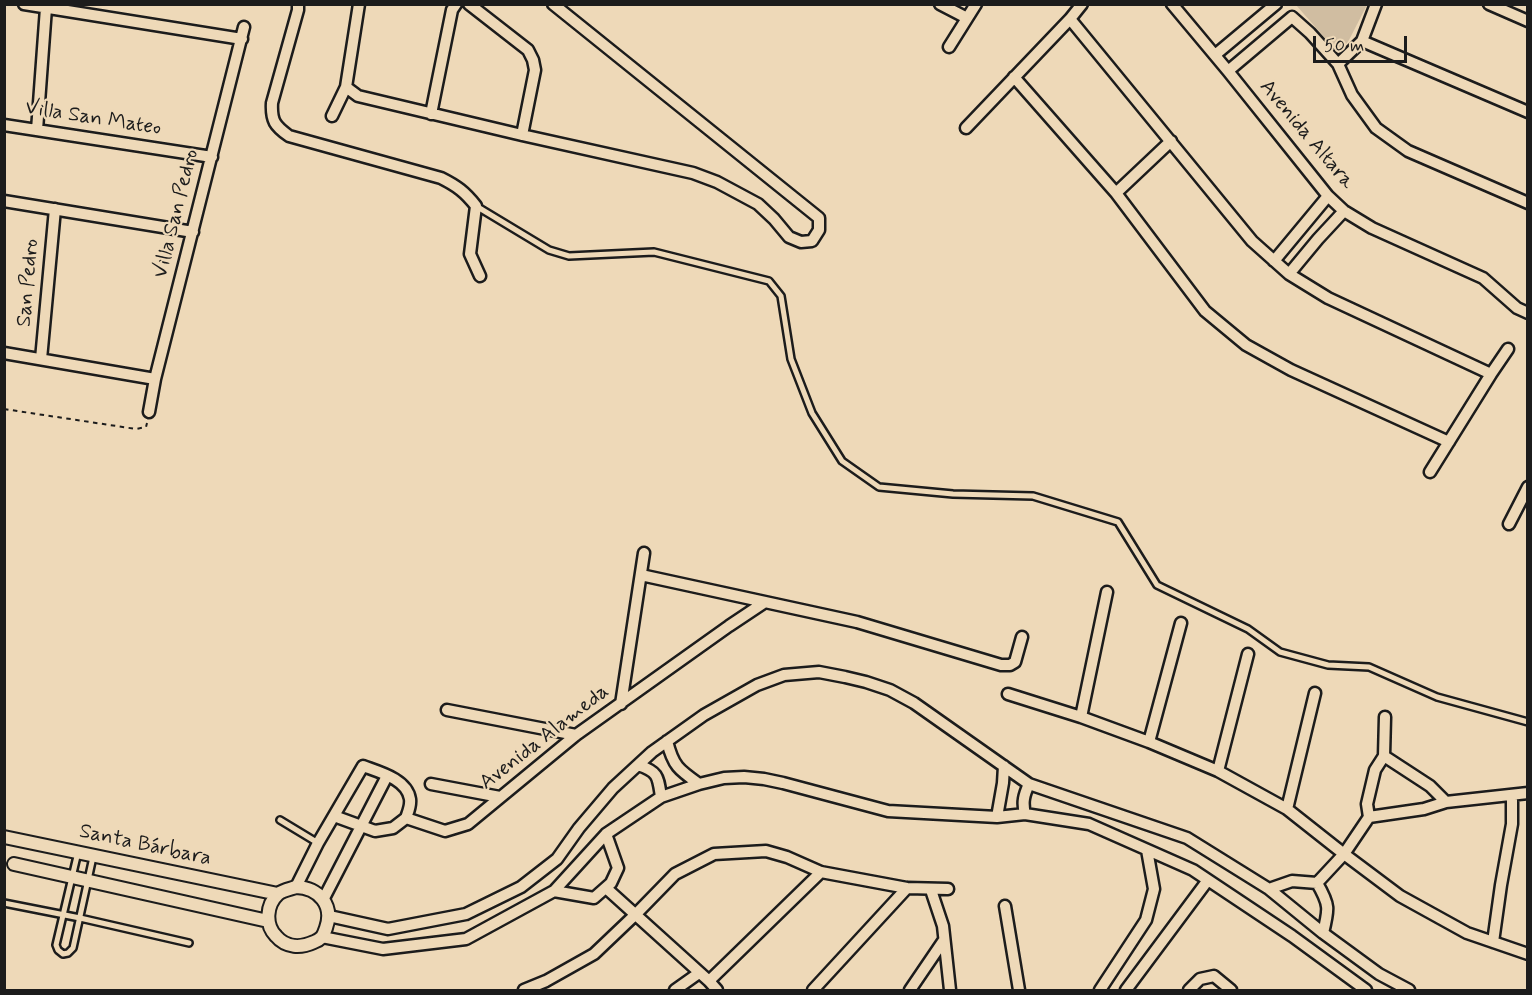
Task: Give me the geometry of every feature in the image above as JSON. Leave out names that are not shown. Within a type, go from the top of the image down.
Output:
[{"type":"street","points":[[24,4],[242,39]]},
{"type":"street","points":[[298,4],[272,103],[275,124],[289,136],[441,178],[464,191],[476,206],[470,254],[480,276]]},
{"type":"street","points":[[332,116],[346,87],[359,4]]},
{"type":"street","points":[[431,114],[452,10],[456,4]]},
{"type":"street","points":[[469,4],[528,50],[533,60],[535,70],[522,135]]},
{"type":"street","points":[[346,87],[358,96],[693,173],[717,182],[758,204],[789,237],[801,242],[812,241],[819,230],[819,218],[553,4]]},
{"type":"street","points":[[940,4],[967,18]]},
{"type":"street","points":[[949,47],[976,4]]},
{"type":"street","points":[[966,128],[1082,4]]},
{"type":"street","name":"Avenida Altara","points":[[1172,4],[1328,196],[1344,211],[1372,228],[1483,278],[1517,308],[1527,313]]},
{"type":"street","points":[[1215,56],[1276,4]]},
{"type":"street","points":[[1338,64],[1362,41],[1376,4]]},
{"type":"street","points":[[1489,4],[1527,21]]},
{"type":"street","points":[[37,130],[46,8]]},
{"type":"street","points":[[1228,71],[1293,17],[1338,64],[1353,95],[1376,128],[1408,151],[1527,203]]},
{"type":"street","points":[[1070,19],[1252,241],[1289,274],[1328,298],[1491,374]]},
{"type":"street","name":"Villa San Pedro","points":[[149,412],[155,379],[244,27]]},
{"type":"street","points":[[1241,33],[1256,48]]},
{"type":"street","points":[[1362,41],[1527,112]]},
{"type":"street","points":[[1014,77],[1116,193],[1205,311],[1246,345],[1291,370],[1449,442]]},
{"type":"street","name":"Villa San Mateo","points":[[4,125],[212,157]]},
{"type":"street","points":[[1116,193],[1171,141]]},
{"type":"street","points":[[1274,261],[1328,196]]},
{"type":"street","points":[[4,201],[193,232]]},
{"type":"street","name":"San Pedro","points":[[41,360],[55,210]]},
{"type":"street","points":[[1289,274],[1344,211]]},
{"type":"street","points":[[1302,229],[1318,239]]},
{"type":"street","points":[[1430,472],[1508,350]]},
{"type":"street","points":[[4,353],[155,379]]},
{"type":"street","points":[[1509,524],[1527,487]]},
{"type":"street","points":[[621,704],[644,553]]},
{"type":"street","points":[[641,575],[857,622],[1001,665],[1010,665],[1015,662],[1022,637]]},
{"type":"street","points":[[1081,717],[1107,592]]},
{"type":"street","name":"Avenida Alameda","points":[[406,818],[445,831],[468,824],[576,735],[765,602]]},
{"type":"street","points":[[1149,742],[1181,623]]},
{"type":"street","points":[[1218,771],[1248,654]]},
{"type":"street","points":[[329,916],[388,929],[466,914],[521,887],[557,858],[613,788],[667,741],[704,715],[757,685],[784,675],[819,672],[890,690],[914,703],[1029,783],[1187,838],[1269,889],[1379,974],[1409,990]]},
{"type":"street","points":[[1287,809],[1315,693]]},
{"type":"street","points":[[1008,694],[1081,717],[1218,771],[1287,809],[1400,896],[1467,933],[1527,954]]},
{"type":"street","points":[[447,710],[576,735]]},
{"type":"street","points":[[1317,883],[1344,854],[1369,817],[1367,804],[1375,770],[1384,756],[1385,717]]},
{"type":"street","points":[[667,741],[671,757],[681,771],[699,784]]},
{"type":"street","points":[[1384,756],[1430,786],[1446,802]]},
{"type":"street","points":[[296,887],[318,843],[363,765],[404,786],[410,797],[410,807],[406,818],[393,828],[375,831],[334,816]]},
{"type":"street","points":[[638,765],[652,770],[658,779],[661,797]]},
{"type":"street","points":[[997,818],[1004,766]]},
{"type":"street","points":[[323,900],[387,776]]},
{"type":"street","points":[[322,937],[329,916],[323,900],[311,890],[296,887],[278,894],[269,910],[268,921],[272,932],[290,945],[306,945],[322,937],[383,949],[466,939],[554,891],[606,834],[661,797],[723,778],[744,777],[764,779],[888,811],[997,818],[1025,814],[1089,824],[1193,870],[1292,936],[1366,990]]},
{"type":"street","points":[[1025,814],[1023,799],[1029,783]]},
{"type":"street","points":[[431,784],[501,797]]},
{"type":"street","points":[[1369,817],[1424,810],[1446,802],[1527,794]]},
{"type":"street","points":[[1493,942],[1512,824],[1512,796]]},
{"type":"street","points":[[554,891],[594,898],[611,883],[618,868],[606,834]]},
{"type":"street","name":"Santa Bárbara","points":[[4,837],[278,894]]},
{"type":"street","points":[[1100,990],[1146,920],[1154,889],[1147,850]]},
{"type":"street","points":[[524,990],[546,981],[594,954],[675,874],[714,854],[766,851],[787,857],[821,872],[907,888],[948,889]]},
{"type":"street","points":[[9,863],[268,921]]},
{"type":"street","points":[[708,981],[821,872]]},
{"type":"street","points":[[1126,990],[1208,880]]},
{"type":"street","points":[[1269,889],[1292,880],[1317,883]]},
{"type":"street","points":[[1317,883],[1329,911],[1323,933]]},
{"type":"street","points":[[606,888],[717,990]]},
{"type":"street","points":[[813,990],[907,888]]},
{"type":"street","points":[[931,890],[943,926],[950,990]]},
{"type":"street","points":[[1005,906],[1019,990]]},
{"type":"street","points":[[910,990],[944,940]]},
{"type":"street","points":[[675,990],[699,973]]},
{"type":"street","points":[[1190,990],[1200,979],[1214,976],[1232,990]]},
{"type":"lane","points":[[476,206],[549,250],[569,256],[654,252],[768,281],[781,296],[791,359],[812,413],[842,461],[879,488],[953,494],[1033,496],[1118,522],[1156,585],[1248,629],[1280,652],[1328,665],[1370,667],[1437,697],[1527,722]]},
{"type":"lane","points":[[280,820],[318,843]]},
{"type":"lane","points":[[78,852],[56,945],[63,954],[73,948],[93,855]]},
{"type":"lane","points":[[4,903],[189,943]]},
{"type":"path","points":[[4,409],[136,429],[146,427]]},
{"type":"shaded area","points":[[1296,5],[1367,5],[1339,54]]}]
